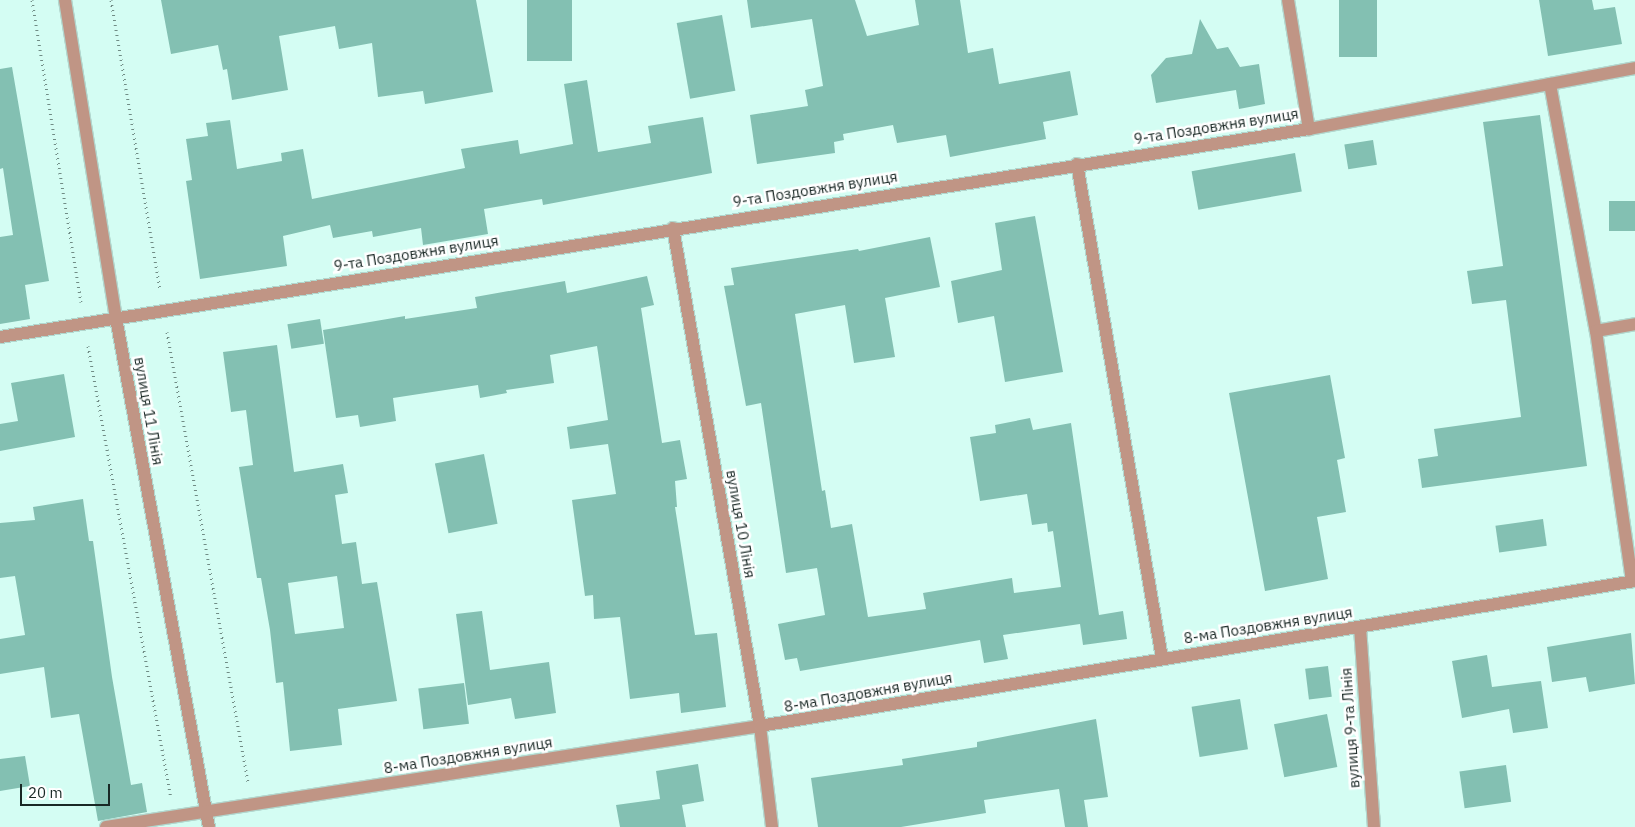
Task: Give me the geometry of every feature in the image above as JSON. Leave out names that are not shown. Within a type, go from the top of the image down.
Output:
[{"type":"street","name":"вулиця 11 Лінія","points":[[65,0],[116,318],[208,827]]},
{"type":"street","points":[[1288,0],[1309,129]]},
{"type":"street","name":"9-та Поздовжня вулиця","points":[[0,337],[673,228],[1309,129],[1635,68]]},
{"type":"street","points":[[1550,84],[1596,331],[1634,581]]},
{"type":"street","points":[[1077,164],[1162,658]]},
{"type":"street","name":"вулиця 10 Лінія","points":[[673,228],[760,726],[772,827]]},
{"type":"street","points":[[1596,331],[1635,324]]},
{"type":"street","name":"8-ма Поздовжня вулиця","points":[[106,827],[760,726],[1634,581]]},
{"type":"street","name":"вулиця 9-та Лінія","points":[[1360,627],[1374,827]]},
{"type":"path","points":[[32,0],[84,322],[175,816]]},
{"type":"path","points":[[111,0],[163,310],[252,804]]},
{"type":"building","points":[[161,0],[476,0],[493,92],[425,104],[423,91],[378,97],[372,43],[339,49],[335,26],[279,36],[288,90],[232,100],[227,69],[223,70],[218,45],[171,54]]},
{"type":"building","points":[[527,0],[572,0],[572,61],[527,61]]},
{"type":"building","points":[[747,0],[855,0],[867,36],[919,25],[915,0],[960,0],[968,53],[993,48],[999,84],[1070,71],[1078,115],[1043,122],[1046,139],[950,157],[946,135],[897,143],[893,125],[843,134],[844,140],[834,142],[835,153],[757,164],[750,115],[808,106],[805,90],[823,86],[812,19],[751,28]]},
{"type":"building","points":[[1339,0],[1377,0],[1377,57],[1339,57]]},
{"type":"building","points":[[1539,0],[1592,0],[1594,10],[1615,7],[1622,44],[1548,56]]},
{"type":"building","points":[[722,15],[735,91],[690,99],[677,23]]},
{"type":"building","points":[[1200,19],[1217,49],[1228,47],[1240,67],[1259,64],[1265,104],[1239,109],[1236,90],[1156,103],[1151,75],[1166,58],[1192,54]]},
{"type":"building","points":[[12,67],[49,281],[25,285],[30,319],[0,324],[0,237],[13,235],[3,168],[0,169],[0,69]]},
{"type":"building","points":[[587,80],[598,152],[651,143],[648,126],[703,117],[712,173],[543,205],[542,199],[484,209],[488,234],[423,245],[421,228],[373,237],[372,231],[333,238],[330,225],[283,236],[287,266],[200,279],[186,181],[192,180],[186,139],[208,136],[206,123],[230,120],[237,169],[282,161],[281,153],[303,149],[312,199],[465,168],[461,149],[518,140],[520,154],[573,144],[564,84]]},
{"type":"building","points":[[1540,115],[1587,466],[1422,488],[1418,459],[1438,456],[1434,429],[1521,417],[1506,300],[1472,304],[1467,271],[1503,266],[1483,122]]},
{"type":"building","points":[[1373,140],[1377,165],[1348,169],[1344,145]]},
{"type":"building","points":[[1295,153],[1302,191],[1198,210],[1192,171]]},
{"type":"building","points":[[1609,201],[1635,201],[1635,231],[1609,231]]},
{"type":"building","points":[[1035,216],[1063,372],[1005,382],[994,316],[958,323],[951,281],[1002,270],[995,223]]},
{"type":"building","points":[[930,237],[940,287],[885,298],[895,357],[854,363],[845,305],[795,314],[822,491],[825,490],[831,528],[852,524],[868,617],[926,609],[923,593],[1012,578],[1014,593],[1061,587],[1053,531],[1048,532],[1047,523],[1032,525],[1027,494],[980,501],[970,437],[996,433],[995,425],[1030,418],[1033,430],[1071,423],[1099,615],[1123,611],[1127,639],[1083,645],[1080,624],[1003,635],[1008,659],[984,663],[980,640],[800,671],[797,658],[785,660],[778,624],[825,615],[817,568],[786,573],[761,403],[746,406],[724,286],[734,285],[731,268],[858,249],[859,251]]},
{"type":"building","points":[[647,276],[654,305],[641,308],[662,443],[680,440],[687,479],[675,481],[677,507],[675,507],[695,635],[717,633],[726,707],[681,713],[679,693],[630,699],[620,617],[594,619],[593,595],[585,596],[572,500],[616,494],[608,444],[570,449],[567,427],[608,420],[597,346],[550,355],[554,383],[506,390],[507,393],[480,398],[478,385],[393,398],[396,421],[360,427],[358,415],[336,418],[323,330],[405,316],[405,319],[477,308],[475,297],[565,281],[567,293]]},
{"type":"building","points":[[320,319],[324,344],[291,349],[287,324]]},
{"type":"building","points":[[277,345],[294,472],[343,464],[348,493],[335,495],[342,544],[356,542],[362,584],[377,582],[397,701],[338,709],[342,745],[290,751],[283,682],[276,683],[270,630],[261,578],[257,578],[239,467],[253,465],[246,410],[231,412],[223,352]],"holes":[[[337,576],[344,628],[295,634],[288,583]]]},
{"type":"building","points":[[64,374],[75,437],[0,451],[0,424],[18,421],[11,383]]},
{"type":"building","points":[[1330,375],[1345,458],[1337,460],[1346,512],[1317,517],[1328,579],[1265,591],[1229,393]]},
{"type":"building","points":[[484,454],[498,524],[448,533],[435,464]]},
{"type":"building","points":[[83,499],[89,541],[93,541],[112,677],[131,785],[142,783],[147,812],[98,821],[79,714],[51,718],[44,667],[0,674],[0,639],[25,635],[15,576],[0,578],[0,523],[35,520],[33,507]]},
{"type":"building","points":[[1543,519],[1547,546],[1499,552],[1495,526]]},
{"type":"building","points":[[482,611],[490,670],[549,662],[556,713],[515,719],[511,698],[468,705],[456,614]]},
{"type":"building","points":[[1631,633],[1635,684],[1589,692],[1586,677],[1552,682],[1547,647]]},
{"type":"building","points":[[1487,655],[1492,687],[1541,681],[1548,728],[1513,733],[1509,709],[1462,718],[1452,661]]},
{"type":"building","points":[[1328,666],[1332,697],[1309,700],[1305,669]]},
{"type":"building","points":[[464,683],[469,724],[423,729],[418,689]]},
{"type":"building","points":[[1240,699],[1248,749],[1200,757],[1192,707]]},
{"type":"building","points":[[1327,714],[1337,767],[1284,777],[1274,724]]},
{"type":"building","points":[[1096,719],[1108,797],[1084,800],[1088,827],[1065,827],[1059,789],[984,800],[986,813],[901,827],[818,827],[811,778],[903,765],[902,759],[977,747],[977,742]]},
{"type":"building","points":[[25,756],[30,786],[0,791],[0,759]]},
{"type":"building","points":[[698,764],[704,801],[682,805],[686,827],[620,827],[616,805],[660,799],[656,771]]},
{"type":"building","points":[[1506,765],[1511,802],[1465,808],[1459,772]]}]
